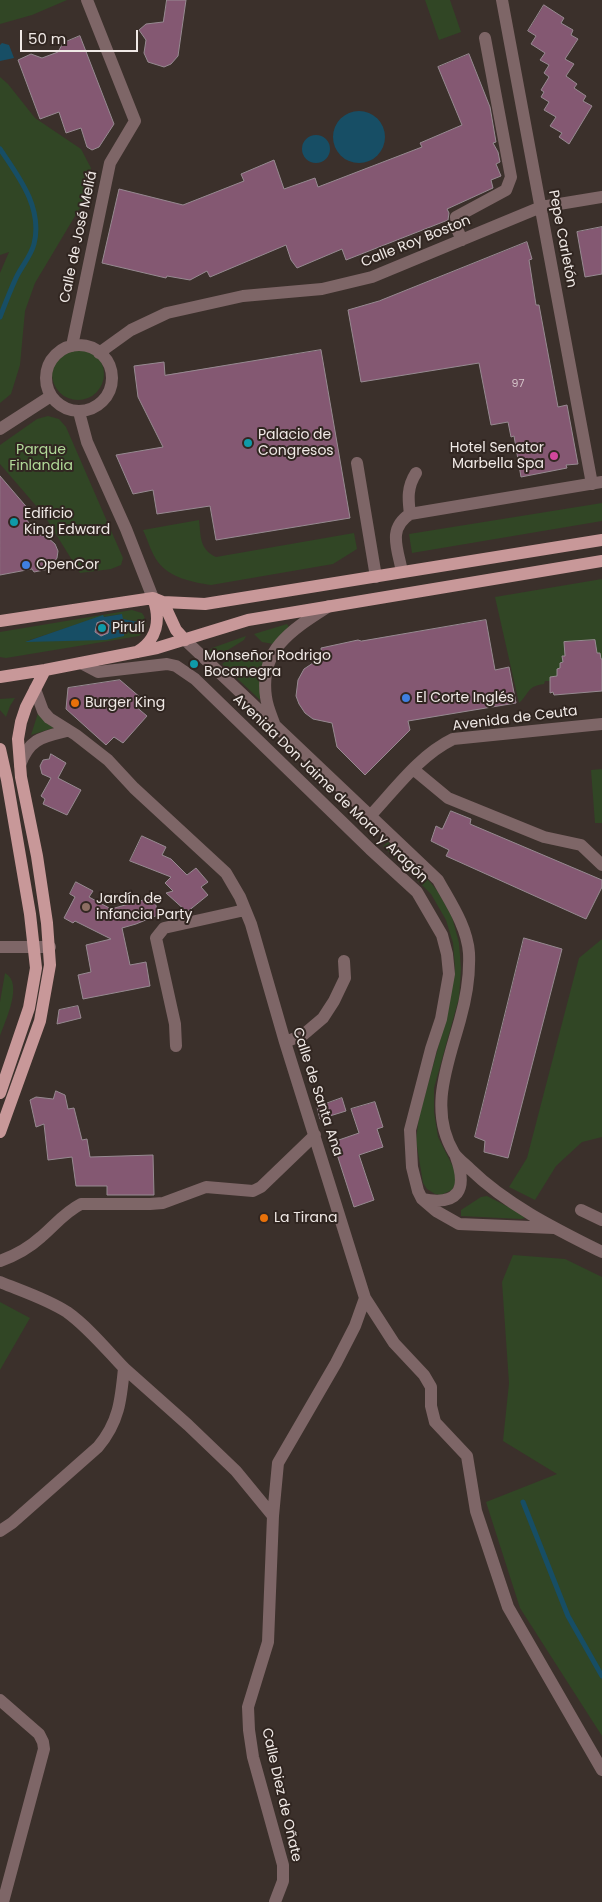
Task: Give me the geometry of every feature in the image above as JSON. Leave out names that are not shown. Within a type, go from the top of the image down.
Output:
[{"type":"main road","points":[[0,621],[127,602],[158,600],[205,604],[602,540]]},
{"type":"main road","points":[[0,677],[134,654],[248,620],[602,561]]},
{"type":"main road","points":[[134,654],[144,647],[153,635],[158,622],[158,600]]},
{"type":"main road","points":[[158,600],[176,630],[185,640]]},
{"type":"main road","points":[[127,602],[146,606],[152,609],[157,616]]},
{"type":"main road","points":[[0,1132],[40,1022],[49,973],[50,948],[37,856],[20,765],[18,739],[21,722],[45,670]]},
{"type":"main road","points":[[0,748],[7,780],[36,968],[29,1008],[0,1094]]},
{"type":"street","name":"Calle de José Meliá","points":[[72,346],[110,163],[135,121],[87,0]]},
{"type":"street","name":"Pepe Carletón","points":[[502,0],[541,207],[597,483]]},
{"type":"street","points":[[462,240],[457,229],[456,217],[506,190],[512,177],[485,38]]},
{"type":"street","name":"Calle Roy Boston","points":[[99,352],[131,330],[167,313],[244,296],[322,289],[372,277],[541,207],[602,197]]},
{"type":"street","points":[[82,345],[99,352],[111,370],[112,381],[109,391],[103,400],[94,407],[79,412],[65,408],[57,403],[51,396],[46,376],[48,365],[54,356],[72,346],[82,345]]},
{"type":"street","points":[[0,430],[51,396]]},
{"type":"street","points":[[79,412],[87,442],[158,600]]},
{"type":"street","points":[[357,463],[376,577]]},
{"type":"street","points":[[410,514],[407,495],[416,473]]},
{"type":"street","points":[[402,572],[395,534],[397,526],[410,514],[597,483]]},
{"type":"street","points":[[274,724],[266,698],[265,675],[276,647],[296,627],[330,606]]},
{"type":"street","name":"Avenida Don Jaime de Mora y Aragón","points":[[185,640],[438,880],[464,928],[469,952],[465,998],[442,1085],[441,1102],[444,1128],[455,1154],[490,1187],[554,1228],[602,1252]]},
{"type":"street","name":"Avenida Don Jaime de Mora y Aragón","points":[[81,663],[98,672],[167,664],[176,666],[196,679],[370,850],[417,892],[442,935],[447,954],[449,974],[441,1019],[431,1048],[410,1130],[409,1147],[418,1191],[422,1198],[436,1211],[459,1224],[554,1228]]},
{"type":"street","name":"Calle de Santa Ana","points":[[35,689],[43,711],[49,718],[76,735],[108,760],[134,788],[226,873],[240,898],[251,924],[285,1042],[365,1298],[394,1343],[424,1375],[431,1387],[431,1406],[434,1422],[467,1456],[476,1511],[508,1607],[602,1770]]},
{"type":"street","name":"Avenida de Ceuta","points":[[371,815],[413,769],[437,747],[453,739],[602,724]]},
{"type":"street","points":[[20,765],[23,756],[34,742],[49,735],[67,731]]},
{"type":"street","points":[[413,769],[448,798],[544,837],[581,845],[602,865]]},
{"type":"street","points":[[176,1046],[175,1024],[156,938],[164,928],[245,910]]},
{"type":"street","points":[[0,947],[50,948]]},
{"type":"street","points":[[285,1042],[303,1035],[323,1018],[345,978],[344,961]]},
{"type":"street","points":[[0,1261],[9,1258],[40,1238],[61,1217],[81,1204],[163,1203],[206,1187],[254,1191],[261,1187],[315,1135]]},
{"type":"street","points":[[422,1198],[434,1201],[454,1196],[460,1188],[462,1179],[455,1154]]},
{"type":"street","points":[[581,1210],[602,1220]]},
{"type":"street","points":[[0,1282],[52,1304],[67,1312],[85,1327],[124,1368],[236,1471],[273,1516]]},
{"type":"street","points":[[273,1516],[278,1463],[336,1363],[355,1326],[365,1298]]},
{"type":"street","points":[[0,1531],[12,1523],[98,1448],[108,1435],[120,1408],[124,1368]]},
{"type":"street","name":"Calle Diez de Oñate","points":[[273,1516],[268,1642],[248,1707],[253,1757],[283,1865],[283,1881],[275,1902]]},
{"type":"street","points":[[0,1700],[39,1734],[44,1749],[3,1902]]},
{"type":"green space","points":[[0,0],[67,0],[32,15],[0,24]]},
{"type":"green space","points":[[425,0],[450,0],[461,32],[439,40]]},
{"type":"green space","points":[[0,77],[8,84],[35,118],[81,149],[91,168],[84,201],[35,283],[25,311],[20,365],[11,394],[0,403],[0,273],[9,252],[0,255]]},
{"type":"green space","points":[[78,348],[88,350],[96,356],[102,364],[104,374],[102,384],[96,392],[88,398],[78,400],[68,398],[60,392],[54,384],[52,374],[54,364],[60,356],[68,350]]},
{"type":"green space","name":"Parque Finlandia","points":[[48,416],[59,419],[66,427],[123,558],[121,565],[111,569],[80,573],[44,515],[0,464],[0,445],[37,419]]},
{"type":"green space","points":[[602,503],[602,521],[412,553],[409,534]]},
{"type":"green space","points":[[199,520],[202,542],[206,550],[216,557],[354,533],[357,549],[333,564],[211,585],[204,584],[175,576],[163,567],[153,555],[143,530]]},
{"type":"green space","points":[[602,579],[602,659],[600,653],[597,653],[595,640],[564,642],[565,656],[562,656],[563,662],[560,663],[557,676],[550,677],[550,681],[545,681],[544,684],[534,686],[519,703],[495,597]]},
{"type":"green space","points":[[132,610],[142,613],[146,622],[144,631],[139,636],[6,658],[0,657],[0,632]],"holes":[[[122,614],[122,619],[142,622],[124,633],[124,635],[27,641],[103,616]]]},
{"type":"green space","points":[[287,624],[289,627],[273,644],[262,642],[254,634]]},
{"type":"green space","points":[[246,636],[244,640],[215,658],[209,651],[212,648]]},
{"type":"green space","points":[[254,653],[266,656],[260,700],[222,664],[233,656]]},
{"type":"green space","points":[[15,698],[6,717],[0,710],[0,699]]},
{"type":"green space","points":[[38,713],[57,727],[31,735]]},
{"type":"green space","points":[[602,769],[602,823],[595,823],[591,770]]},
{"type":"green space","points":[[388,842],[438,892],[452,917],[459,943],[461,969],[459,998],[434,1088],[434,1112],[438,1137],[455,1171],[456,1182],[452,1190],[441,1195],[427,1189],[423,1183],[416,1140],[419,1117],[447,1015],[455,969],[453,943],[446,920],[431,894],[383,846]]},
{"type":"green space","points":[[602,939],[602,1137],[582,1142],[556,1166],[535,1200],[509,1187],[527,1158],[579,958]]},
{"type":"green space","points":[[5,973],[13,985],[13,993],[12,1003],[0,1036],[0,1002]]},
{"type":"green space","points":[[487,1196],[522,1214],[525,1218],[461,1216],[461,1210],[481,1197]]},
{"type":"green space","points":[[513,1255],[565,1259],[602,1277],[602,1736],[520,1608],[486,1502],[557,1474],[503,1441],[509,1383],[502,1282]]},
{"type":"green space","points":[[0,1302],[30,1318],[0,1370]]},
{"type":"water","points":[[2,43],[9,45],[14,58],[0,61],[0,45]]},
{"type":"water","points":[[359,111],[369,113],[377,119],[383,127],[385,137],[383,147],[377,155],[369,161],[359,163],[349,161],[341,155],[335,147],[333,137],[335,127],[341,119],[349,113]]},
{"type":"water","points":[[316,135],[326,139],[330,149],[326,159],[316,163],[306,159],[302,149],[306,139]]},
{"type":"water","points":[[122,614],[123,619],[143,623],[124,633],[124,636],[106,640],[25,642],[103,615],[104,617]]},
{"type":"building","points":[[167,0],[186,0],[178,56],[171,64],[164,67],[148,62],[144,53],[146,40],[139,30],[146,24],[163,22]]},
{"type":"building","points":[[544,5],[564,18],[561,23],[573,30],[571,35],[578,39],[565,59],[574,64],[566,76],[577,84],[574,88],[586,96],[583,101],[592,106],[569,144],[559,137],[562,133],[550,126],[556,117],[544,110],[549,102],[541,97],[544,92],[541,90],[549,77],[544,73],[549,65],[540,60],[545,53],[531,44],[536,36],[528,31]]},
{"type":"building","points":[[80,36],[114,124],[99,147],[92,150],[87,147],[81,128],[66,133],[59,112],[40,119],[18,60],[31,54],[42,58],[58,52],[63,43]]},
{"type":"building","points":[[469,54],[490,107],[496,142],[493,143],[498,152],[500,162],[496,164],[501,176],[491,180],[493,188],[447,209],[449,213],[448,220],[346,260],[342,249],[297,268],[291,260],[286,245],[210,277],[207,271],[190,280],[167,276],[166,278],[102,263],[119,189],[183,205],[244,181],[241,174],[274,160],[284,189],[315,178],[318,187],[422,147],[420,143],[462,125],[438,67]]},
{"type":"building","points":[[602,227],[602,274],[585,277],[577,232]]},
{"type":"building","points":[[527,242],[532,259],[529,260],[536,305],[539,305],[558,407],[567,405],[578,464],[566,465],[567,468],[521,477],[514,436],[511,437],[508,422],[491,425],[479,363],[361,382],[348,310],[379,301]]},
{"type":"building","name":"Palacio de Congresos","points":[[321,350],[350,518],[216,540],[210,506],[157,514],[153,490],[133,494],[116,455],[163,447],[138,397],[134,366],[164,362],[165,375]]},
{"type":"building","name":"Edificio King Edward","points":[[0,476],[30,511],[23,516],[40,535],[47,537],[55,544],[58,551],[57,558],[49,569],[34,572],[32,569],[0,575]]},
{"type":"building","name":"El Corte Inglés","points":[[486,620],[495,670],[509,667],[516,703],[408,721],[410,730],[365,775],[337,747],[332,723],[313,719],[305,713],[299,704],[296,696],[298,680],[304,669],[322,657],[321,648],[358,640]]},
{"type":"building","name":"Pirulí","points":[[104,621],[109,625],[108,633],[101,636],[95,632],[97,623]]},
{"type":"building","points":[[595,640],[597,653],[600,653],[602,659],[602,691],[554,695],[553,692],[550,693],[550,677],[557,676],[557,669],[560,668],[560,663],[563,662],[562,656],[565,656],[564,642]]},
{"type":"building","points":[[120,680],[141,698],[134,705],[147,716],[123,743],[114,737],[106,745],[66,709],[68,688]]},
{"type":"building","points":[[51,754],[66,763],[58,778],[81,790],[67,815],[43,804],[45,799],[41,796],[51,778],[42,774],[40,766],[43,760],[49,759]]},
{"type":"building","points":[[451,811],[471,819],[470,824],[602,880],[602,887],[586,919],[446,856],[449,850],[431,841],[436,826],[442,829]]},
{"type":"building","points":[[142,836],[166,847],[162,855],[171,859],[187,875],[196,868],[208,882],[201,887],[208,895],[187,912],[166,893],[173,891],[165,883],[171,877],[130,861]]},
{"type":"building","points":[[76,882],[93,891],[89,897],[111,909],[154,897],[158,915],[122,928],[130,965],[146,962],[150,986],[83,999],[78,975],[91,972],[86,945],[111,939],[75,921],[73,923],[64,918],[75,897],[70,894]]},
{"type":"building","points":[[524,938],[562,949],[508,1158],[484,1152],[485,1141],[475,1137]]},
{"type":"building","points":[[78,1006],[81,1018],[57,1024],[59,1010]]},
{"type":"building","points":[[56,1091],[65,1095],[68,1109],[74,1108],[82,1140],[87,1139],[90,1157],[153,1155],[154,1195],[107,1195],[107,1186],[76,1186],[72,1157],[48,1160],[44,1124],[36,1127],[30,1100],[36,1097],[53,1099]]},
{"type":"building","points":[[342,1098],[346,1111],[320,1119],[317,1107]]},
{"type":"building","points":[[375,1102],[383,1127],[377,1129],[383,1147],[359,1155],[374,1200],[354,1207],[333,1142],[359,1133],[351,1109]]},
{"type":"waterway","points":[[0,149],[15,171],[27,194],[35,218],[36,231],[33,248],[16,278],[0,317]]},
{"type":"waterway","points":[[523,1502],[568,1616],[602,1676]]},
{"type":"place","name":"Palacio de Congresos","points":[[248,443]]},
{"type":"place","name":"Hotel Senator Marbella Spa","points":[[554,456]]},
{"type":"place","name":"Edificio King Edward","points":[[14,522]]},
{"type":"place","name":"OpenCor","points":[[26,565]]},
{"type":"place","name":"Pirulí","points":[[102,628]]},
{"type":"place","name":"Monseñor Rodrigo Bocanegra","points":[[194,664]]},
{"type":"place","name":"El Corte Inglés","points":[[406,698]]},
{"type":"place","name":"Burger King","points":[[75,703]]},
{"type":"place","name":"Jardín de infancia Party","points":[[86,907]]},
{"type":"place","name":"La Tirana","points":[[264,1218]]}]
